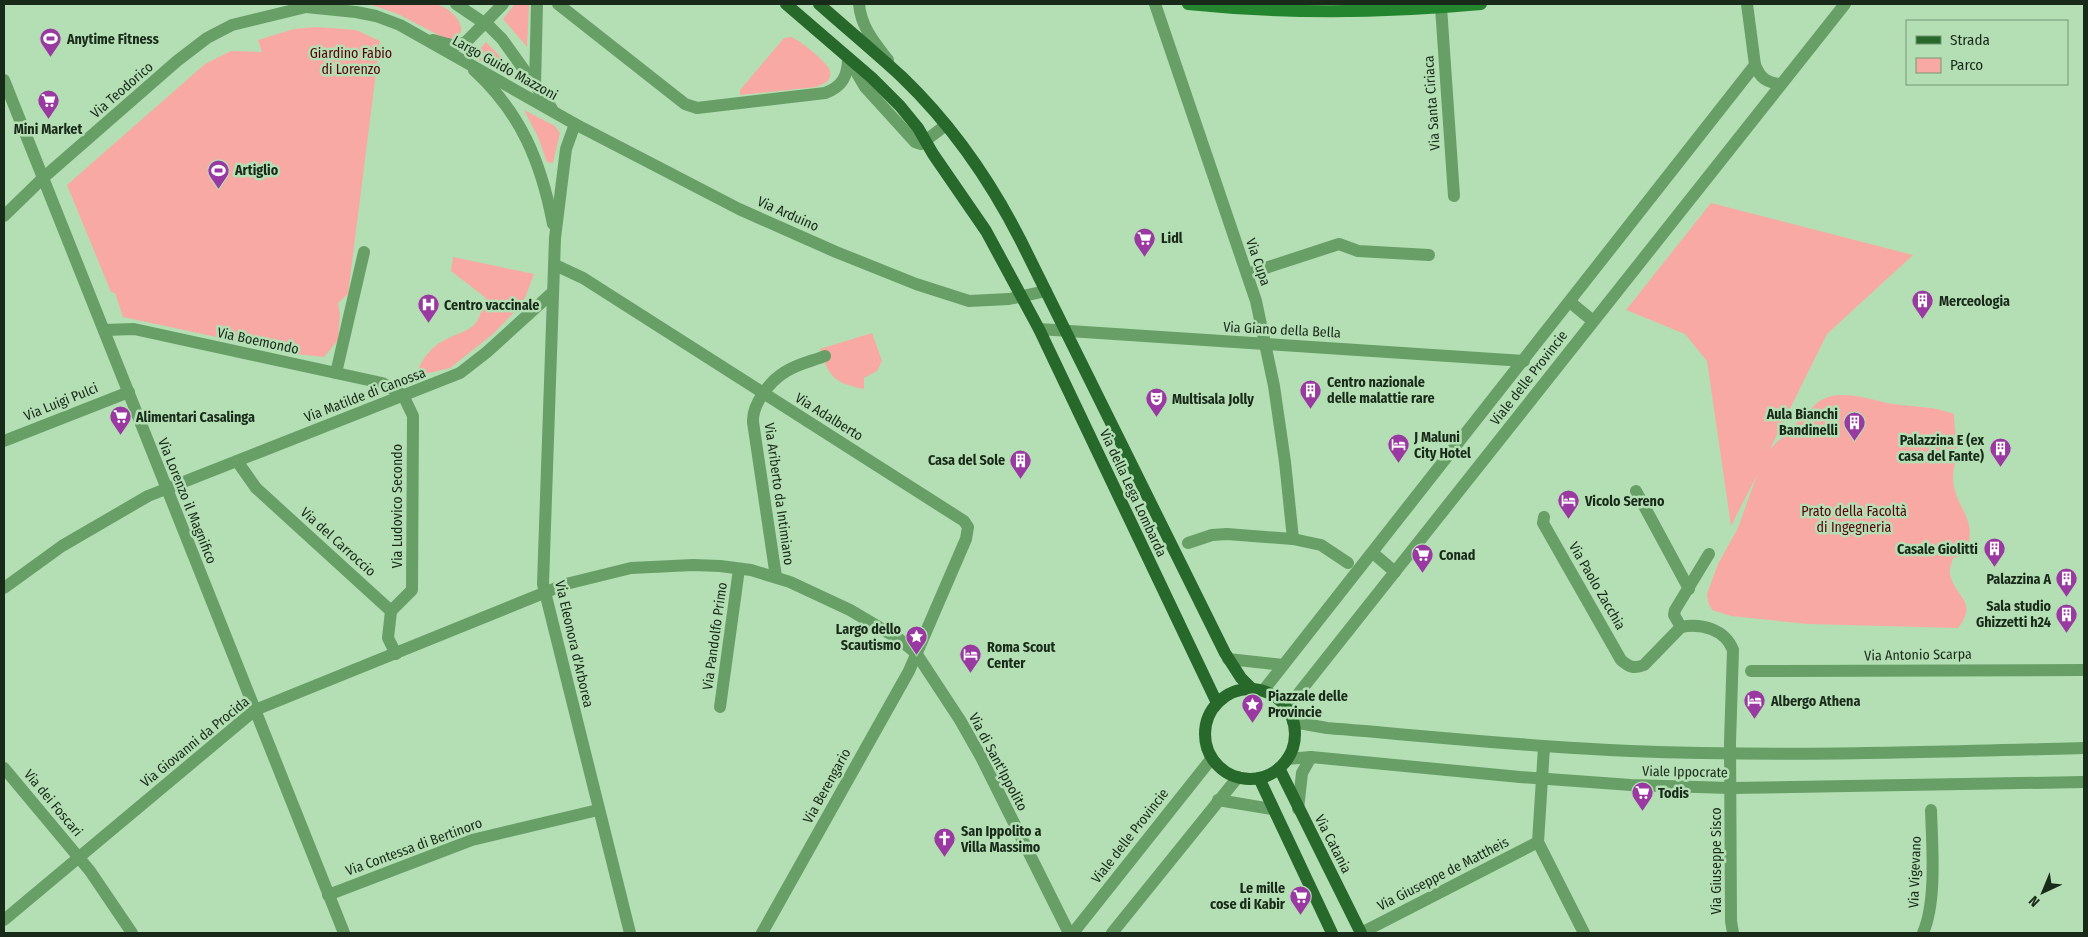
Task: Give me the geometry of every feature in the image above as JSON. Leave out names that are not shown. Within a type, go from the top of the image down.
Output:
[{"type":"main road","name":"Via della Lega Lombarda","points":[[786,4],[872,78],[900,106],[918,128],[986,231],[1039,329],[1217,703]]},
{"type":"main road","name":"Via della Lega Lombarda","points":[[819,4],[903,78],[946,126],[1002,206],[1066,330],[1228,659],[1241,678],[1258,690]]},
{"type":"main road","points":[[1188,4],[1342,11],[1481,4]]},
{"type":"main road","points":[[1258,690],[1275,697],[1286,708],[1293,722],[1294,741],[1283,764],[1259,778],[1238,777],[1225,771],[1212,758],[1207,748],[1205,730],[1209,716],[1217,703],[1235,692],[1258,690]]},
{"type":"main road","name":"Via Catania","points":[[1283,764],[1298,809],[1361,933]]},
{"type":"main road","points":[[1259,778],[1332,933]]},
{"type":"street","name":"Largo Guido Mazzoni","points":[[456,4],[485,23],[507,44],[556,113]]},
{"type":"street","points":[[485,23],[503,4]]},
{"type":"street","points":[[535,85],[537,4]]},
{"type":"street","points":[[558,4],[684,104],[697,108],[808,96],[830,91],[840,85],[846,77],[848,58]]},
{"type":"street","points":[[859,4],[862,21],[868,34],[903,78]]},
{"type":"street","name":"Via Cupa","points":[[1155,4],[1256,301],[1266,344],[1286,462],[1293,539]]},
{"type":"street","points":[[1747,4],[1755,65],[1763,79],[1770,83],[1781,84]]},
{"type":"street","name":"Viale delle Provincie","points":[[1286,708],[1845,4]]},
{"type":"street","name":"Largo Guido Mazzoni","points":[[302,6],[349,10],[376,16],[405,28],[556,113]]},
{"type":"street","name":"Via Teodorico","points":[[4,216],[43,178],[177,61],[208,38],[241,22],[302,6]]},
{"type":"street","name":"Via Santa Ciriaca","points":[[1440,7],[1454,196]]},
{"type":"street","name":"Largo Guido Mazzoni","points":[[418,36],[446,44],[459,45],[466,42],[485,23]]},
{"type":"street","points":[[468,65],[496,91],[524,131],[540,174],[550,209],[555,238]]},
{"type":"street","name":"Viale delle Provincie","points":[[1258,690],[1283,666],[1373,553],[1755,65]]},
{"type":"street","name":"Via Lorenzo il Magnifico","points":[[4,80],[344,933]]},
{"type":"street","name":"Via Arduino","points":[[556,113],[752,215],[916,284],[969,301],[1022,296]]},
{"type":"street","points":[[555,265],[555,238],[566,149],[575,124]]},
{"type":"street","points":[[926,142],[946,126]]},
{"type":"street","points":[[1247,274],[1339,244],[1358,251],[1429,255]]},
{"type":"street","points":[[336,373],[364,252]]},
{"type":"street","name":"Via Eleonora d'Arborea","points":[[555,265],[543,584],[630,933]]},
{"type":"street","name":"Via Adalberto","points":[[555,265],[583,278],[966,523],[968,531],[966,539],[916,653]]},
{"type":"street","points":[[1022,296],[1046,291]]},
{"type":"street","name":"Via Matilde di Canossa","points":[[4,588],[96,524],[148,496],[403,395],[442,382],[465,370],[553,292]]},
{"type":"street","points":[[1570,302],[1593,321]]},
{"type":"street","name":"Via Boemondo","points":[[104,330],[134,329],[382,383],[403,395]]},
{"type":"street","name":"Via Giano della Bella","points":[[1039,329],[1524,361]]},
{"type":"street","points":[[764,394],[786,371],[825,356]]},
{"type":"street","name":"Via Luigi Pulci","points":[[4,441],[128,392]]},
{"type":"street","name":"Via Ariberto da Intimiano","points":[[764,394],[753,415],[753,422],[776,577]]},
{"type":"street","name":"Via Ludovico Secondo","points":[[391,611],[412,590],[413,416],[403,395]]},
{"type":"street","name":"Via del Carroccio","points":[[237,461],[256,488],[391,611]]},
{"type":"street","points":[[1636,491],[1689,589]]},
{"type":"street","name":"Via Paolo Zacchia","points":[[1544,516],[1543,523],[1622,660],[1631,667],[1644,665],[1681,627]]},
{"type":"street","points":[[1188,543],[1212,535],[1227,534],[1293,539],[1321,545],[1348,563]]},
{"type":"street","points":[[1373,553],[1395,572]]},
{"type":"street","points":[[1681,627],[1674,615],[1675,610],[1709,554]]},
{"type":"street","points":[[545,592],[600,574],[631,568],[693,565],[739,569],[776,577],[839,604],[899,639],[916,653]]},
{"type":"street","name":"Via Pandolfo Primo","points":[[720,707],[739,569]]},
{"type":"street","name":"Via Giovanni da Procida","points":[[4,920],[255,710],[545,592]]},
{"type":"street","points":[[391,611],[388,638],[396,654]]},
{"type":"street","name":"Via Giuseppe Sisco","points":[[1681,627],[1701,626],[1724,636],[1730,642],[1733,650],[1730,754],[1731,921],[1733,933]]},
{"type":"street","name":"Via di Sant'Ippolito","points":[[916,653],[960,720],[981,757],[1071,933]]},
{"type":"street","name":"Via Berengario","points":[[762,933],[909,671],[916,653]]},
{"type":"street","points":[[1228,659],[1283,666]]},
{"type":"street","name":"Via Antonio Scarpa","points":[[1751,671],[2084,670]]},
{"type":"street","name":"Viale Ippocrate","points":[[1293,722],[1327,728],[1544,747],[1730,754],[2084,748]]},
{"type":"street","points":[[1544,747],[1538,842],[1584,933]]},
{"type":"street","points":[[1298,809],[1302,773],[1310,757]]},
{"type":"street","name":"Viale Ippocrate","points":[[1283,764],[1310,757],[1542,779],[1631,785],[1730,788],[2084,782]]},
{"type":"street","name":"Viale delle Provincie","points":[[1071,933],[1212,758]]},
{"type":"street","name":"Via dei Foscari","points":[[4,768],[90,871],[132,933]]},
{"type":"street","points":[[1112,933],[1238,777]]},
{"type":"street","points":[[1218,800],[1272,809]]},
{"type":"street","name":"Via Contessa di Bertinoro","points":[[328,895],[472,840],[598,810]]},
{"type":"street","name":"Via Vigevano","points":[[1923,933],[1928,921],[1931,883],[1931,810]]},
{"type":"street","name":"Via Giuseppe de Mattheis","points":[[1361,933],[1538,842]]},
{"type":"green space","points":[[418,3],[438,5],[453,14],[459,22],[461,32],[454,39],[446,39],[398,14],[369,4]]},
{"type":"green space","points":[[515,4],[529,4],[527,47],[503,19]]},
{"type":"green space","name":"Artiglio","points":[[316,27],[356,30],[380,41],[348,294],[338,303],[340,315],[338,340],[324,357],[295,354],[123,317],[115,293],[111,292],[67,185],[205,64],[231,51],[262,52],[258,40],[294,29]]},
{"type":"green space","points":[[791,37],[813,52],[828,67],[830,74],[827,82],[816,87],[740,95],[740,90],[784,38]]},
{"type":"green space","points":[[486,42],[498,54],[518,81],[473,57]]},
{"type":"green space","points":[[524,110],[555,126],[560,133],[553,163],[547,162],[538,137]]},
{"type":"green space","name":"Prato della Facoltà di Ingegneria","points":[[1711,203],[1913,255],[1827,334],[1770,449],[1818,402],[1836,395],[1855,396],[1893,404],[1939,409],[1954,414],[1956,459],[1953,474],[1954,488],[1970,532],[1969,543],[1964,555],[1953,558],[1950,570],[1956,589],[1966,605],[1964,619],[1958,628],[1808,624],[1731,616],[1712,610],[1707,594],[1718,564],[1738,528],[1757,475],[1731,526],[1707,361],[1685,334],[1626,310]]},
{"type":"green space","points":[[453,257],[534,274],[523,303],[493,334],[450,368],[421,375],[417,374],[423,359],[434,347],[475,324],[486,298],[451,271]]},
{"type":"green space","points":[[872,333],[882,361],[877,371],[864,378],[864,389],[846,384],[834,378],[827,367],[820,349]]},
{"type":"place","name":"Anytime Fitness","points":[[51,58]]},
{"type":"place","name":"Mini Market","points":[[48,120]]},
{"type":"place","name":"Artiglio","points":[[219,189]]},
{"type":"place","name":"Lidl","points":[[1145,257]]},
{"type":"place","name":"Merceologia","points":[[1923,320]]},
{"type":"place","name":"Centro vaccinale","points":[[428,324]]},
{"type":"place","name":"Centro nazionale delle malattie rare","points":[[1311,409]]},
{"type":"place","name":"Multisala Jolly","points":[[1156,418]]},
{"type":"place","name":"Alimentari Casalinga","points":[[120,436]]},
{"type":"place","name":"Aula Bianchi Bandinelli","points":[[1854,441]]},
{"type":"place","name":"J Maluni City Hotel","points":[[1398,464]]},
{"type":"place","name":"Palazzina E (ex casa del Fante)","points":[[2000,467]]},
{"type":"place","name":"Casa del Sole","points":[[1021,479]]},
{"type":"place","name":"Vicolo Sereno","points":[[1569,520]]},
{"type":"place","name":"Casale Giolitti","points":[[1994,568]]},
{"type":"place","name":"Conad","points":[[1423,574]]},
{"type":"place","name":"Palazzina A","points":[[2067,598]]},
{"type":"place","name":"Sala studio Ghizzetti h24","points":[[2067,633]]},
{"type":"place","name":"Largo dello Scautismo","points":[[917,656]]},
{"type":"place","name":"Roma Scout Center","points":[[971,674]]},
{"type":"place","name":"Albergo Athena","points":[[1755,720]]},
{"type":"place","name":"Piazzale delle Provincie","points":[[1252,723]]},
{"type":"place","name":"Todis","points":[[1642,812]]},
{"type":"place","name":"San Ippolito a Villa Massimo","points":[[945,858]]},
{"type":"place","name":"Le mille cose di Kabir","points":[[1301,915]]},
{"type":"park label","name":"Giardino Fabio di Lorenzo","points":[[351,62]]}]
